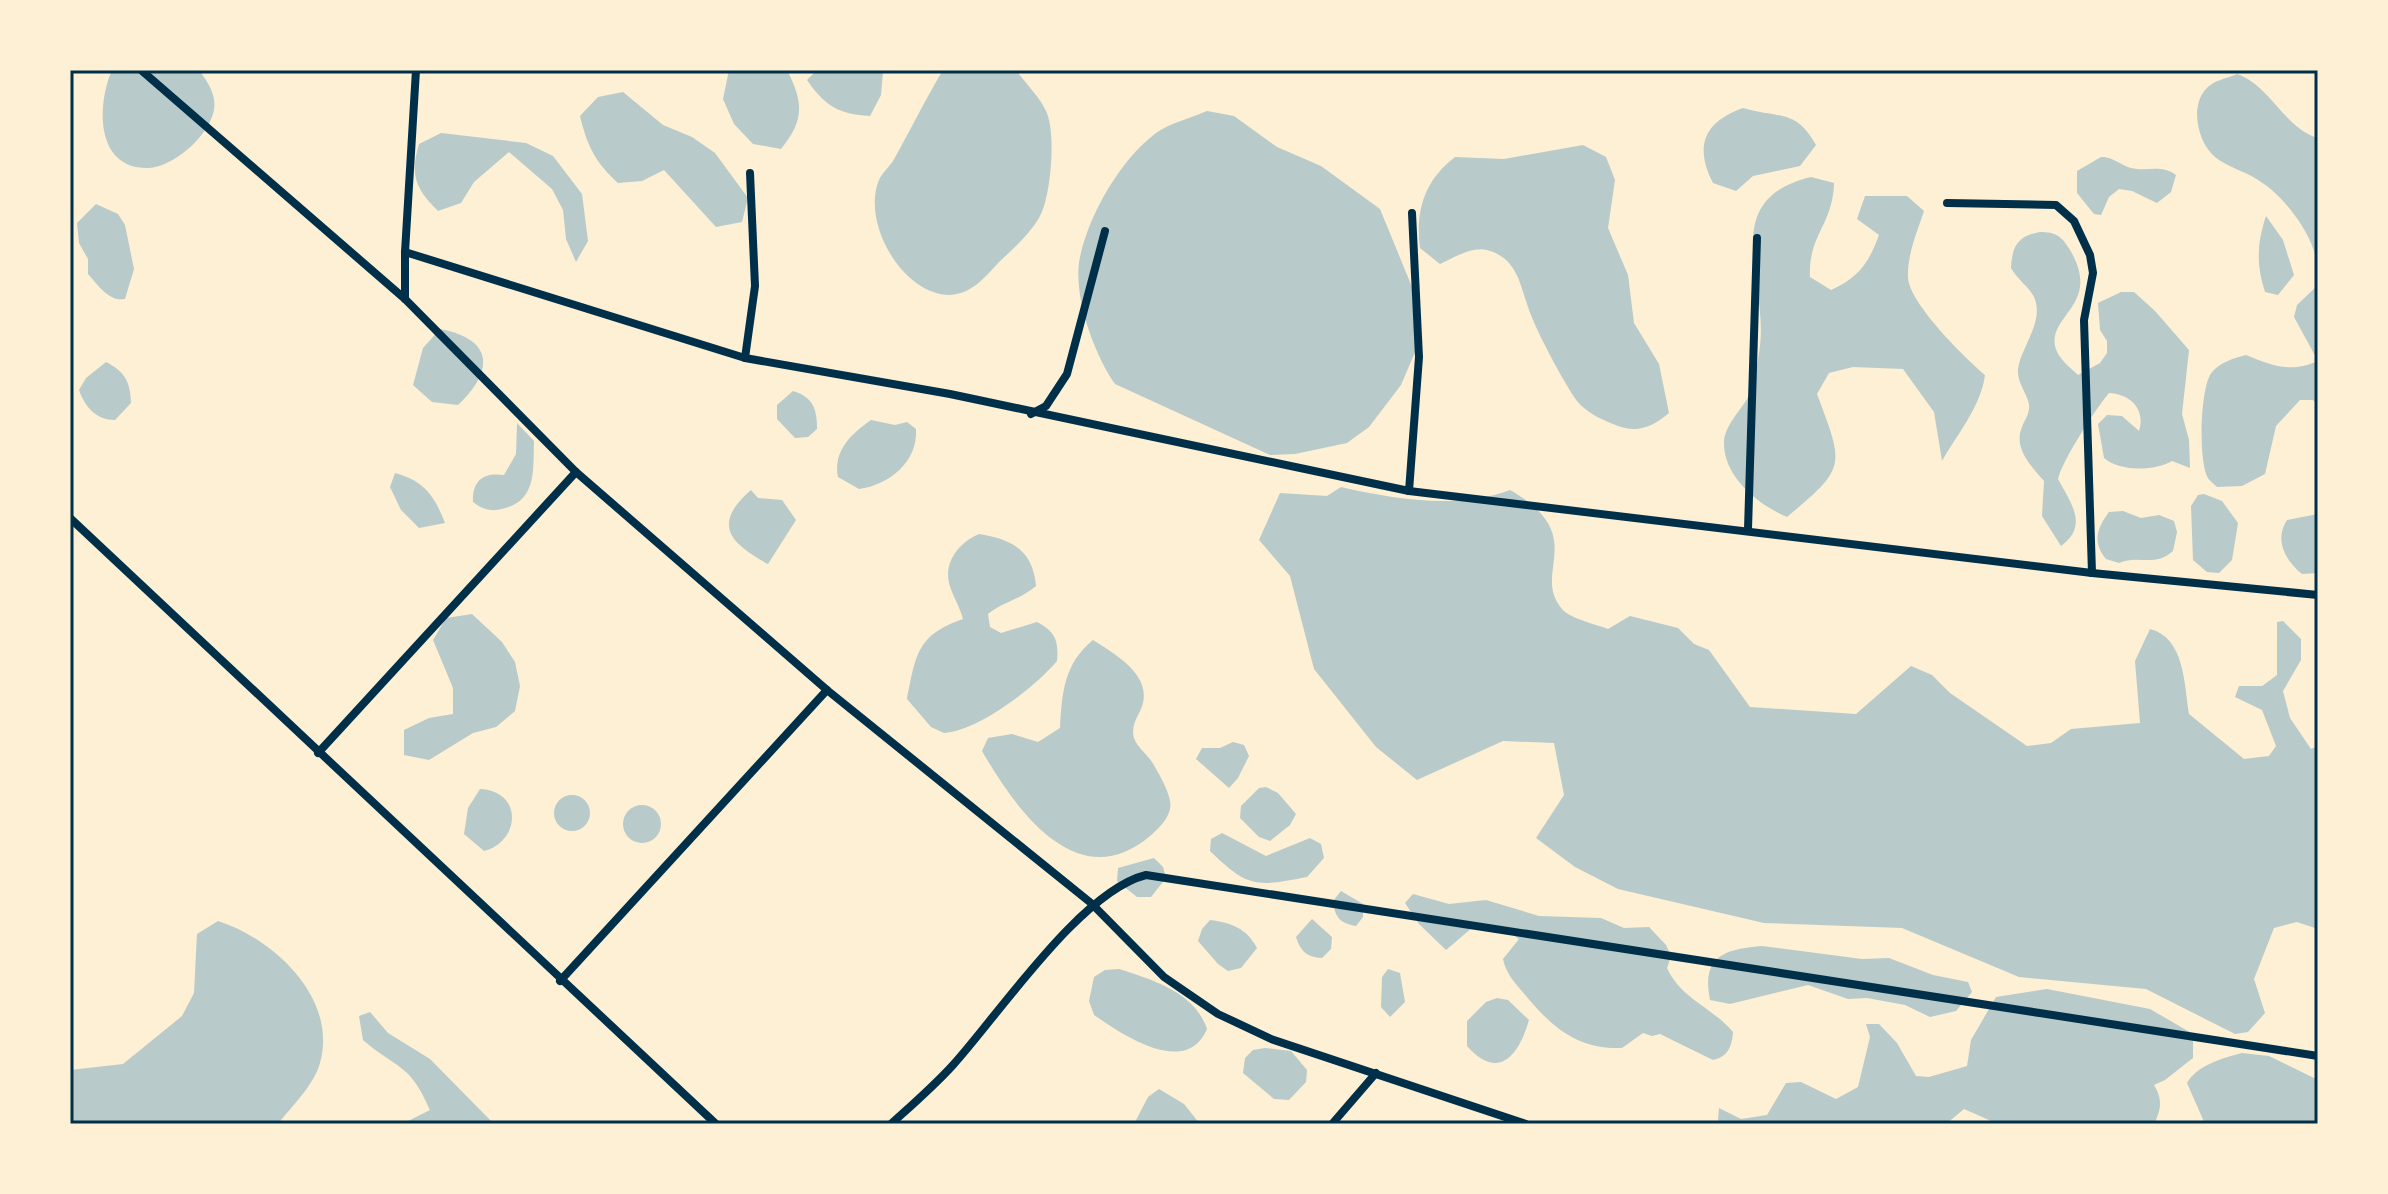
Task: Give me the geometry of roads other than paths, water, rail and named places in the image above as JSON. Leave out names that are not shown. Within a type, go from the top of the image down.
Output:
[{"type":"street","points":[[141,70],[405,299],[576,472],[827,690],[1091,903],[1164,977],[1218,1014],[1271,1039],[1526,1124]]},
{"type":"street","points":[[405,299],[416,70]]},
{"type":"street","points":[[745,358],[755,286],[750,173]]},
{"type":"street","points":[[1947,203],[2056,205],[2074,221],[2090,255],[2093,273],[2084,320],[2092,573]]},
{"type":"street","points":[[1409,491],[1419,357],[1412,213]]},
{"type":"street","points":[[1030,414],[1046,406],[1067,374],[1105,231]]},
{"type":"street","points":[[1748,529],[1757,238]]},
{"type":"street","points":[[405,252],[745,358],[950,394],[1030,414],[1409,491],[1748,529],[2092,573],[2318,595]]},
{"type":"street","points":[[318,753],[576,472]]},
{"type":"street","points":[[70,518],[560,981],[716,1124]]},
{"type":"street","points":[[560,981],[827,690]]},
{"type":"street","points":[[891,1124],[951,1067],[1091,903],[1125,880],[1146,875],[2318,1056]]},
{"type":"street","points":[[1332,1124],[1376,1073]]}]
